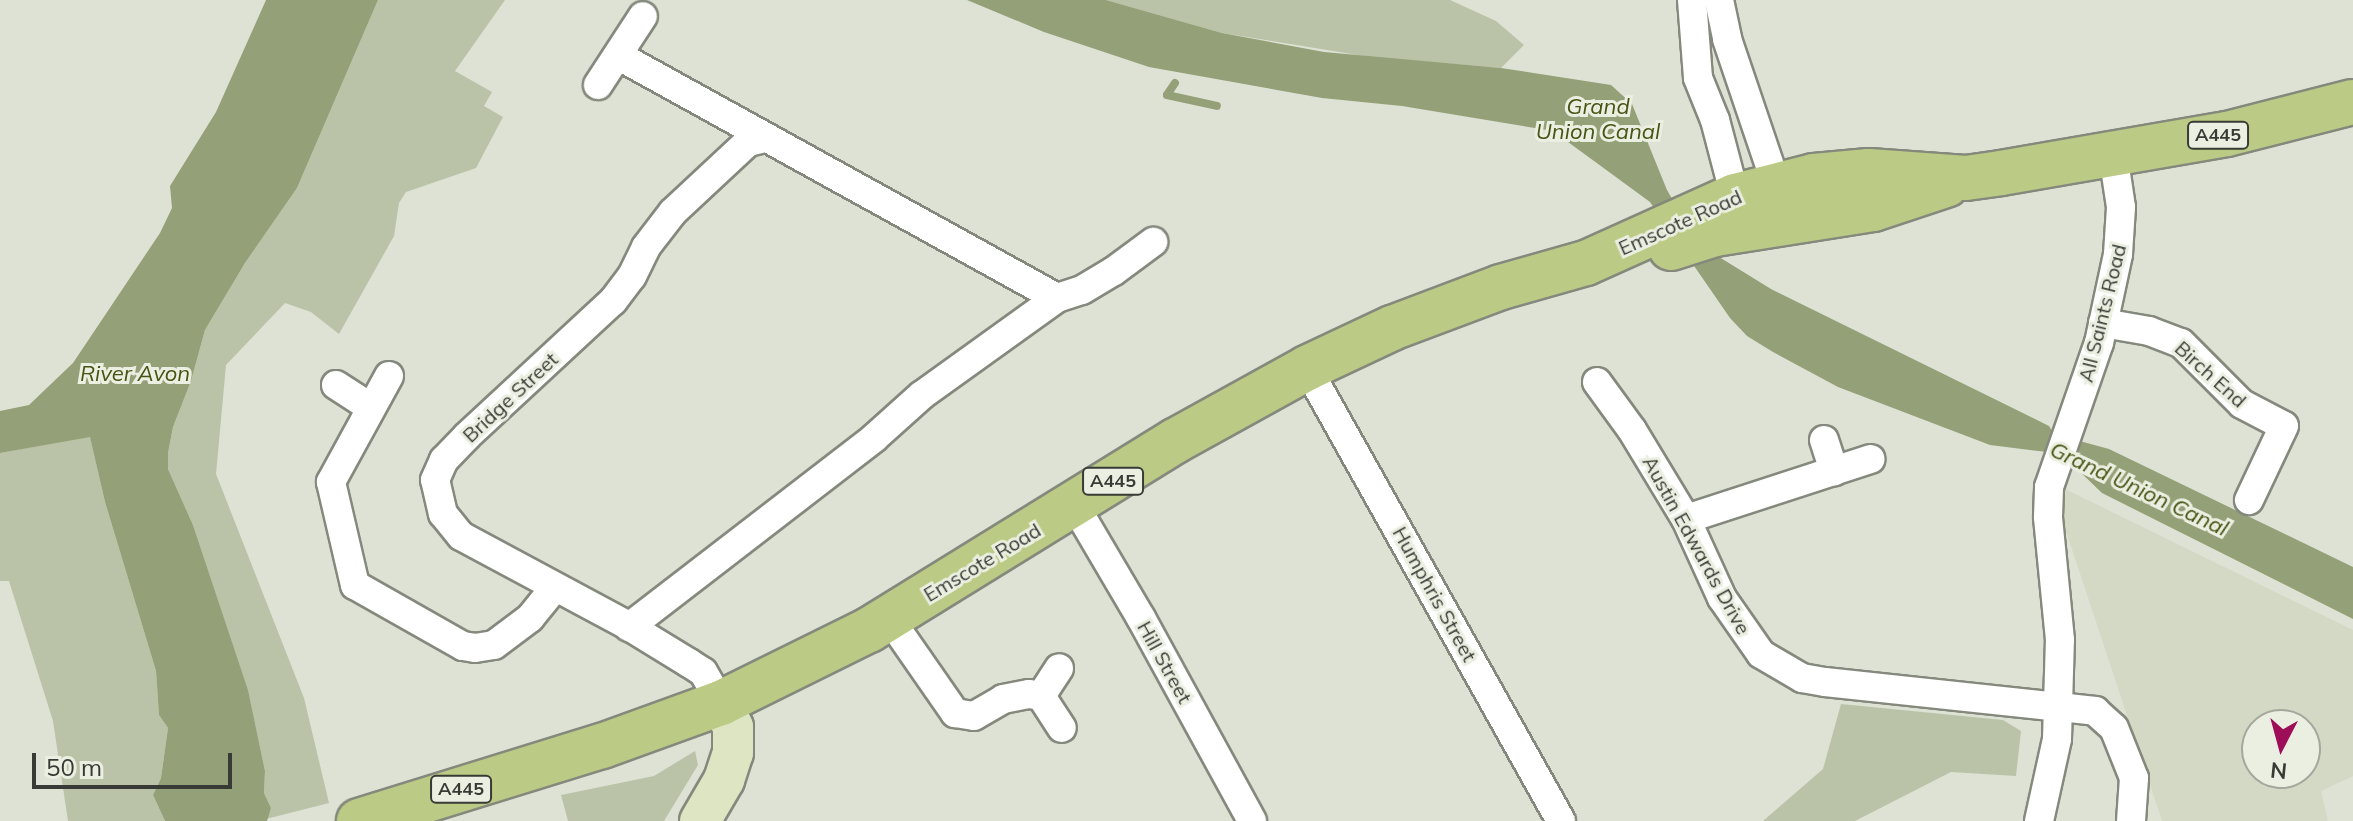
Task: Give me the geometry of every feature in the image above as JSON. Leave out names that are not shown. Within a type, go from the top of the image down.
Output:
[{"type":"main road","name":"Emscote Road","points":[[359,821],[602,746],[721,703],[889,618],[1075,506],[1175,441],[1307,368],[1406,323],[1501,287],[1652,246],[1702,229],[1873,209],[1966,178],[2227,134],[2353,102]]},
{"type":"main road","name":"Emscote Road","points":[[1702,229],[1757,194],[1814,176],[1869,171],[1966,178]]},
{"type":"street","points":[[1692,0],[1698,78],[1715,120],[1757,194]]},
{"type":"street","points":[[1719,0],[1757,194]]},
{"type":"street","points":[[598,85],[643,16]]},
{"type":"street","points":[[619,56],[1057,298]]},
{"type":"street","name":"Bridge Street","points":[[721,703],[703,672],[629,627],[454,530],[438,504],[435,480],[438,470],[467,436],[613,301],[632,276],[646,247],[673,212],[748,142],[766,138]]},
{"type":"street","name":"All Saints Road","points":[[2047,820],[2057,739],[2060,640],[2048,517],[2049,487],[2103,323],[2122,227],[2113,154]]},
{"type":"street","points":[[1757,194],[1913,196]]},
{"type":"street","points":[[629,627],[874,438],[922,395],[1057,298],[1114,271],[1153,242]]},
{"type":"street","name":"Birch End","points":[[2103,323],[2149,331],[2181,343],[2242,404],[2284,426],[2249,500]]},
{"type":"street","name":"Humphris Street","points":[[1307,368],[1561,821]]},
{"type":"street","points":[[389,376],[331,485],[355,585],[463,646],[475,648],[494,645],[530,618],[555,587]]},
{"type":"street","name":"Austin Edwards Drive","points":[[1597,382],[1632,430],[1686,519],[1722,598],[1744,633],[1761,654],[1785,671],[1825,682],[2058,706]]},
{"type":"street","points":[[336,385],[370,407]]},
{"type":"street","points":[[1824,440],[1834,471]]},
{"type":"street","points":[[1686,519],[1871,459]]},
{"type":"street","name":"Hill Street","points":[[1075,506],[1141,618],[1252,821]]},
{"type":"street","points":[[889,618],[955,713],[974,716],[1016,695],[1041,696]]},
{"type":"street","points":[[1041,696],[1059,668]]},
{"type":"street","points":[[1041,696],[1062,728]]},
{"type":"street","points":[[700,821],[724,780],[733,753],[733,727],[721,703]]},
{"type":"street","points":[[2058,706],[2095,711],[2114,728],[2134,778],[2131,821]]},
{"type":"shaded area","points":[[378,0],[505,0],[455,71],[492,92],[484,106],[503,117],[476,168],[406,192],[399,203],[394,236],[339,334],[311,312],[285,303],[226,365],[216,474],[304,698],[329,803],[266,819],[271,808],[264,793],[265,771],[248,691],[193,525],[168,469],[168,453],[173,427],[191,381],[205,330],[245,263],[297,188]]},
{"type":"shaded area","points":[[1106,0],[1450,0],[1496,21],[1524,45],[1501,68],[1370,57],[1222,33]]},
{"type":"shaded area","points":[[90,436],[105,502],[156,671],[159,715],[168,728],[161,778],[153,795],[165,821],[68,821],[53,721],[9,581],[0,581],[0,453]]},
{"type":"shaded area","points":[[2065,489],[2353,630],[2353,776],[2321,791],[2328,821],[2162,821],[2060,513]]},
{"type":"shaded area","points":[[1841,704],[2003,720],[2021,731],[2016,776],[1951,772],[1855,821],[1763,821],[1823,769]]},
{"type":"shaded area","points":[[695,751],[698,765],[664,821],[568,821],[561,795],[654,776]]},
{"type":"water","name":"River Avon","points":[[266,0],[378,0],[297,188],[245,263],[205,330],[191,381],[173,427],[168,453],[168,469],[193,525],[248,690],[265,771],[264,793],[271,808],[267,821],[165,821],[153,795],[161,778],[168,728],[159,715],[156,671],[105,502],[90,437],[0,453],[0,411],[29,405],[73,363],[160,233],[172,208],[170,186],[216,112]]},
{"type":"water","name":"Grand Union Canal","points":[[967,0],[1106,0],[1222,33],[1324,52],[1501,68],[1611,85],[1632,104],[1667,190],[1698,244],[1771,289],[2049,426],[2054,434],[2109,449],[2353,567],[2353,619],[2102,493],[2074,466],[2047,452],[1990,445],[1838,387],[1773,352],[1747,336],[1730,318],[1650,202],[1553,131],[1402,106],[1322,98],[1149,67],[1044,32]]},
{"type":"waterway","points":[[1175,83],[1167,95],[1217,106]]}]
